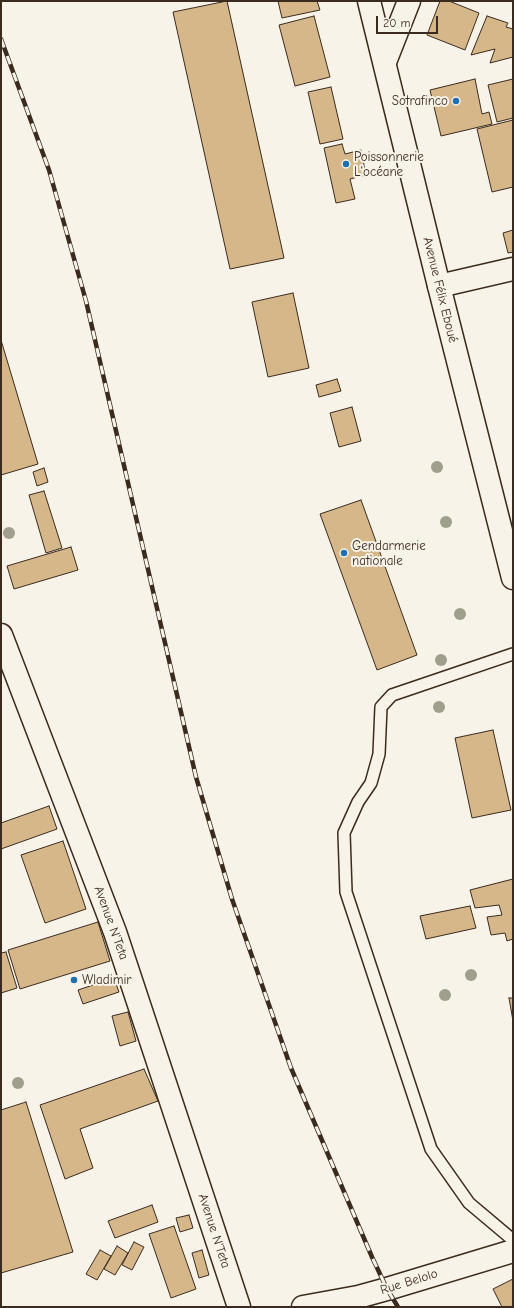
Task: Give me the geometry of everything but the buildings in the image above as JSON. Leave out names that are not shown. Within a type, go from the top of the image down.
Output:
[{"type":"street","name":"Avenue Félix Eboué","points":[[369,1],[513,578]]},
{"type":"street","points":[[385,62],[409,1]]},
{"type":"street","points":[[439,286],[513,270]]},
{"type":"street","name":"Avenue N'Teta","points":[[1,635],[116,932],[239,1307]]},
{"type":"street","name":"Rue Belolo","points":[[303,1307],[358,1297],[513,1251]]},
{"type":"lane","points":[[513,654],[392,695],[382,707],[379,754],[371,783],[358,802],[344,833],[346,892],[431,1149],[469,1203],[513,1240]]},
{"type":"railway","points":[[1,39],[49,170],[86,301],[196,777],[232,899],[291,1068],[372,1257],[387,1289],[398,1307]]},
{"type":"place","name":"Sotrafinco","points":[[456,101]]},
{"type":"place","name":"Poissonnerie L'océane","points":[[346,164]]},
{"type":"place","name":"Gendarmerie nationale","points":[[344,553]]},
{"type":"place","name":"Wladimir","points":[[74,980]]}]
